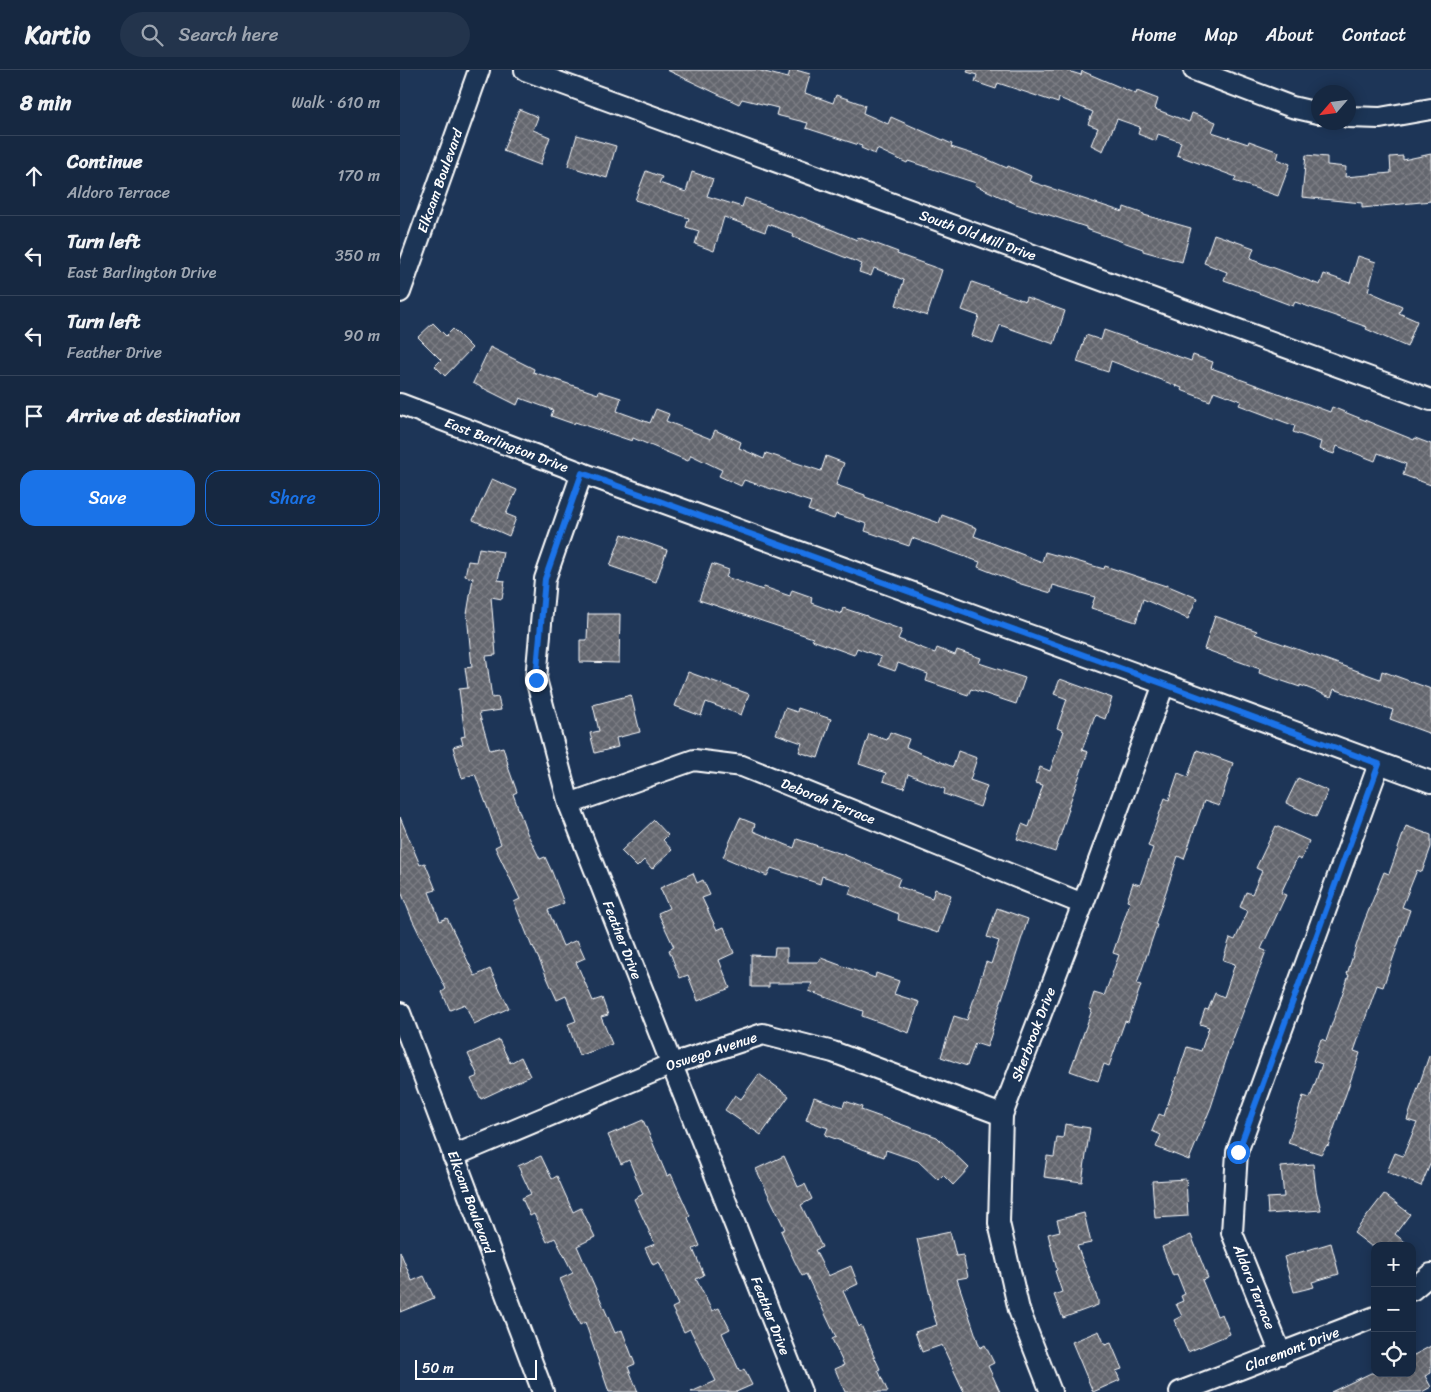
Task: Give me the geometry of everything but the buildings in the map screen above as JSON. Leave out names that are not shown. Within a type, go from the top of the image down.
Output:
[{"type":"street","name":"Elkcam Boulevard","points":[[400,292],[479,70]]},
{"type":"street","name":"South Old Mill Drive","points":[[525,70],[1431,400]]},
{"type":"street","points":[[1194,70],[1292,107],[1311,111]]},
{"type":"street","points":[[1356,117],[1380,118],[1431,109]]},
{"type":"street","name":"East Barlington Drive","points":[[400,404],[582,473],[1431,782]]},
{"type":"street","name":"Feather Drive","points":[[582,473],[545,579],[536,680],[569,804],[801,1392]]},
{"type":"street","name":"Sherbrook Drive","points":[[1051,1392],[1019,1310],[1000,1223],[1002,1115],[1083,904],[1164,684]]},
{"type":"street","name":"Deborah Terrace","points":[[569,804],[694,760],[742,766],[1083,904]]},
{"type":"street","name":"Aldoro Terrace","points":[[1281,1354],[1232,1233],[1238,1152],[1379,764]]},
{"type":"street","name":"Elkcam Boulevard","points":[[400,1013],[544,1392]]},
{"type":"street","name":"Oswego Avenue","points":[[453,1156],[672,1064],[763,1034],[832,1052],[1002,1115]]},
{"type":"street","points":[[1416,1287],[1431,1274]]},
{"type":"street","name":"Claremont Drive","points":[[1180,1392],[1371,1319]]},
{"type":"route","points":[[536,680],[545,579],[582,473],[1379,764],[1238,1152]]}]
